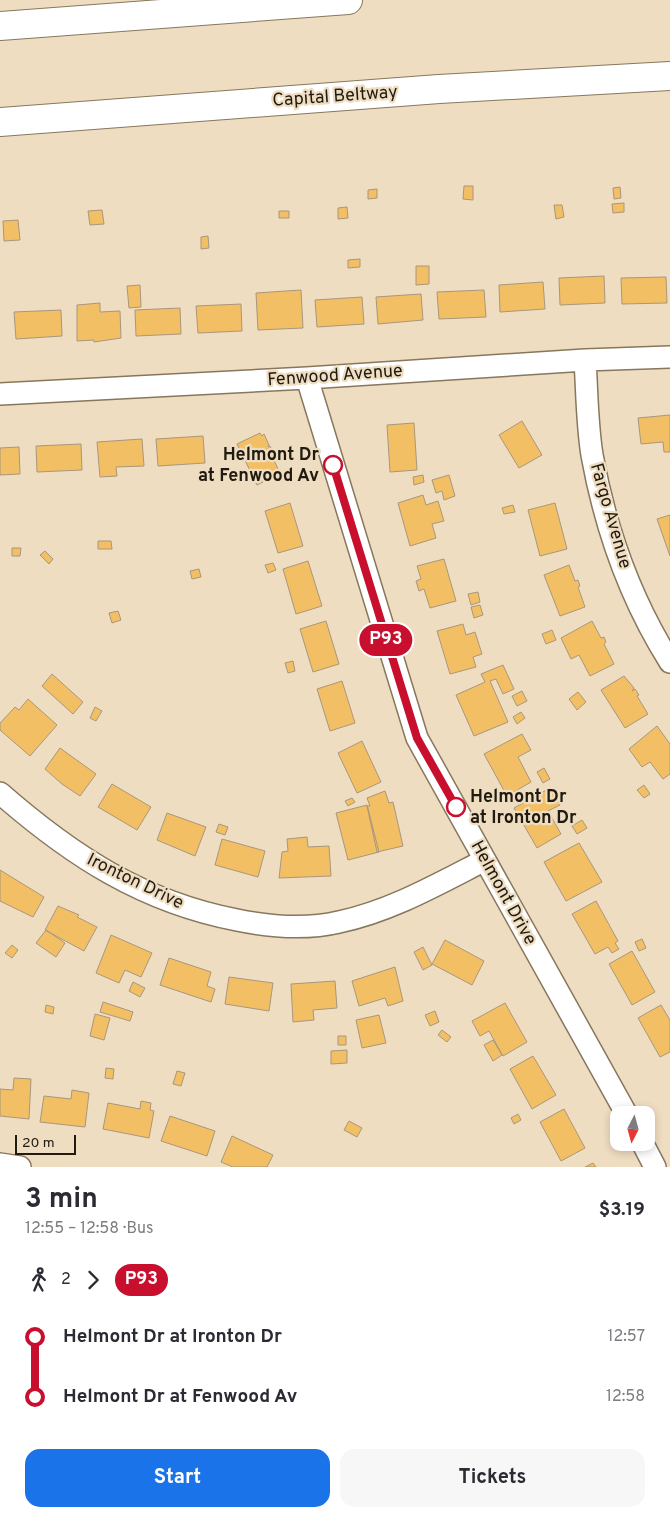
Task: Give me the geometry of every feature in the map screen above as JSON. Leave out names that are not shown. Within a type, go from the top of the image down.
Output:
[{"type":"highway","points":[[0,26],[348,0]]},
{"type":"highway","name":"Capital Beltway","points":[[0,122],[232,104],[670,76]]},
{"type":"highway","points":[[0,138],[232,104]]},
{"type":"street","name":"Fenwood Avenue","points":[[0,394],[307,378],[585,360],[670,358]]},
{"type":"street","name":"Fargo Avenue","points":[[585,360],[592,454],[606,511],[627,576],[648,625],[670,662]]},
{"type":"street","name":"Helmont Drive","points":[[307,378],[417,738],[621,1106]]},
{"type":"street","name":"Ironton Drive","points":[[0,793],[73,851],[159,898],[183,908],[270,926],[306,927],[339,922],[380,910],[418,895],[485,860]]},
{"type":"street","points":[[647,1151],[655,1167]]},
{"type":"street","points":[[0,1164],[20,1167]]},
{"type":"building","points":[[464,186],[473,186],[473,200],[463,199]]},
{"type":"building","points":[[620,187],[621,198],[614,199],[613,188]]},
{"type":"building","points":[[377,189],[377,198],[368,199],[368,190]]},
{"type":"building","points":[[624,203],[624,212],[613,213],[612,204]]},
{"type":"building","points":[[554,205],[562,205],[564,217],[556,219]]},
{"type":"building","points":[[347,207],[348,218],[338,219],[338,208]]},
{"type":"building","points":[[102,210],[104,224],[90,225],[88,211]]},
{"type":"building","points":[[279,211],[289,211],[289,218],[279,218]]},
{"type":"building","points":[[18,220],[20,240],[4,241],[3,221]]},
{"type":"building","points":[[208,236],[209,248],[201,249],[201,237]]},
{"type":"building","points":[[360,259],[360,267],[348,268],[348,260]]},
{"type":"building","points":[[416,266],[429,266],[429,284],[416,285]]},
{"type":"building","points":[[604,276],[605,303],[560,305],[559,278]]},
{"type":"building","points":[[666,277],[667,303],[622,304],[621,278]]},
{"type":"building","points":[[543,282],[545,309],[500,312],[499,285]]},
{"type":"building","points":[[140,285],[141,307],[129,308],[127,286]]},
{"type":"building","points":[[301,290],[303,328],[258,330],[256,293]]},
{"type":"building","points":[[484,290],[486,317],[439,319],[437,292]]},
{"type":"building","points":[[421,294],[423,320],[378,324],[376,297]]},
{"type":"building","points":[[362,297],[364,324],[317,327],[315,300]]},
{"type":"building","points":[[100,303],[100,312],[120,311],[121,338],[94,342],[94,340],[77,341],[77,305]]},
{"type":"building","points":[[241,304],[242,331],[198,333],[196,306]]},
{"type":"building","points":[[180,308],[181,334],[136,336],[135,310]]},
{"type":"building","points":[[61,310],[62,336],[16,339],[14,312]]},
{"type":"building","points":[[670,415],[670,452],[664,452],[663,442],[641,444],[638,418]]},
{"type":"building","points":[[522,421],[542,455],[519,468],[499,435]]},
{"type":"building","points":[[414,423],[417,470],[390,472],[387,425]]},
{"type":"building","points":[[260,433],[262,436],[264,434],[269,445],[268,447],[270,446],[273,453],[271,454],[280,473],[257,485],[237,444]]},
{"type":"building","points":[[203,436],[205,463],[158,466],[156,439]]},
{"type":"building","points":[[142,439],[144,466],[116,467],[117,476],[100,477],[97,442]]},
{"type":"building","points":[[81,444],[82,470],[37,472],[36,446]]},
{"type":"building","points":[[19,447],[20,474],[0,475],[0,448]]},
{"type":"building","points":[[423,475],[424,482],[414,485],[413,477]]},
{"type":"building","points":[[449,475],[455,496],[444,500],[442,491],[436,493],[432,480]]},
{"type":"building","points":[[423,495],[426,505],[438,501],[444,521],[432,524],[436,538],[410,546],[398,503]]},
{"type":"building","points":[[290,503],[303,546],[278,553],[265,511]]},
{"type":"building","points":[[555,503],[567,549],[540,556],[528,510]]},
{"type":"building","points":[[513,505],[515,512],[504,514],[502,508]]},
{"type":"building","points":[[670,515],[670,556],[657,519]]},
{"type":"building","points":[[98,541],[111,541],[112,549],[98,549]]},
{"type":"building","points":[[12,548],[21,548],[20,556],[12,556]]},
{"type":"building","points":[[45,551],[53,559],[49,564],[40,555]]},
{"type":"building","points":[[444,559],[456,601],[430,608],[424,589],[419,591],[416,581],[421,579],[417,566]]},
{"type":"building","points":[[308,561],[322,606],[296,614],[283,569]]},
{"type":"building","points":[[273,563],[276,570],[268,573],[265,565]]},
{"type":"building","points":[[569,565],[575,581],[578,580],[580,586],[578,587],[585,607],[560,616],[544,575]]},
{"type":"building","points":[[199,569],[201,577],[192,579],[190,571]]},
{"type":"building","points":[[478,592],[480,602],[471,605],[468,594]]},
{"type":"building","points":[[480,605],[483,615],[474,618],[471,607]]},
{"type":"building","points":[[118,611],[121,620],[112,623],[109,613]]},
{"type":"building","points":[[326,621],[339,664],[313,672],[300,629]]},
{"type":"building","points":[[592,621],[601,638],[604,637],[606,642],[604,644],[614,664],[590,676],[579,655],[571,659],[561,638]]},
{"type":"building","points":[[463,624],[466,635],[475,632],[482,654],[473,657],[476,667],[450,674],[437,631]]},
{"type":"building","points":[[552,630],[556,640],[546,644],[542,634]]},
{"type":"building","points":[[293,661],[295,671],[288,673],[285,663]]},
{"type":"building","points":[[503,665],[514,689],[503,694],[496,679],[490,681],[508,722],[474,736],[456,695],[485,682],[481,674]]},
{"type":"building","points":[[52,674],[83,702],[73,714],[42,686]]},
{"type":"building","points":[[624,676],[634,688],[632,691],[635,689],[639,695],[637,696],[648,714],[625,728],[601,690]]},
{"type":"building","points":[[342,681],[355,723],[330,731],[317,689]]},
{"type":"building","points":[[522,691],[527,701],[517,706],[512,696]]},
{"type":"building","points":[[578,692],[586,702],[577,710],[569,699]]},
{"type":"building","points":[[28,699],[57,725],[30,756],[0,730],[0,723],[15,707],[19,710]]},
{"type":"building","points":[[95,707],[102,711],[96,721],[90,718]]},
{"type":"building","points":[[521,712],[525,718],[517,724],[513,717]]},
{"type":"building","points":[[657,726],[670,744],[670,774],[663,779],[650,762],[642,767],[629,749]]},
{"type":"building","points":[[522,734],[531,750],[518,757],[531,782],[507,796],[484,754]]},
{"type":"building","points":[[362,741],[381,782],[357,793],[338,753]]},
{"type":"building","points":[[60,748],[96,774],[80,796],[45,769]]},
{"type":"building","points":[[544,768],[550,779],[543,783],[537,772]]},
{"type":"building","points":[[112,784],[151,807],[137,830],[98,807]]},
{"type":"building","points":[[644,785],[650,794],[644,798],[637,790]]},
{"type":"building","points":[[550,788],[560,805],[548,811],[561,834],[537,848],[514,808]]},
{"type":"building","points":[[385,791],[389,803],[393,802],[403,846],[377,852],[367,798]]},
{"type":"building","points":[[352,798],[355,802],[348,806],[345,801]]},
{"type":"building","points":[[367,805],[379,852],[348,860],[336,813]]},
{"type":"building","points":[[167,813],[206,827],[195,856],[157,840]]},
{"type":"building","points":[[582,820],[587,828],[577,834],[572,826]]},
{"type":"building","points":[[219,824],[228,827],[225,835],[216,832]]},
{"type":"building","points":[[307,837],[308,847],[329,846],[331,876],[279,878],[282,852],[288,851],[287,839]]},
{"type":"building","points":[[222,839],[265,851],[258,877],[215,865]]},
{"type":"building","points":[[579,843],[602,882],[566,901],[544,862]]},
{"type":"building","points":[[0,870],[44,897],[33,917],[0,901]]},
{"type":"building","points":[[596,901],[618,941],[615,943],[619,949],[612,953],[608,947],[595,954],[572,914]]},
{"type":"building","points":[[58,906],[79,915],[77,917],[97,927],[84,951],[45,930]]},
{"type":"building","points":[[46,930],[65,943],[56,957],[36,943]]},
{"type":"building","points":[[111,935],[152,953],[141,977],[125,970],[119,983],[96,973]]},
{"type":"building","points":[[642,939],[646,948],[639,951],[635,942]]},
{"type":"building","points":[[445,940],[484,961],[472,985],[432,964]]},
{"type":"building","points":[[12,945],[18,950],[12,958],[5,953]]},
{"type":"building","points":[[423,947],[432,965],[423,970],[414,952]]},
{"type":"building","points":[[632,951],[655,992],[632,1005],[609,964]]},
{"type":"building","points":[[169,958],[211,972],[207,986],[215,989],[211,1002],[160,985]]},
{"type":"building","points":[[395,967],[403,1001],[388,1006],[385,998],[359,1006],[352,981]]},
{"type":"building","points":[[229,977],[273,983],[269,1011],[225,1004]]},
{"type":"building","points":[[335,981],[337,1008],[313,1010],[314,1020],[293,1022],[291,984]]},
{"type":"building","points":[[133,982],[145,988],[140,997],[129,991]]},
{"type":"building","points":[[103,1002],[133,1012],[130,1021],[100,1012]]},
{"type":"building","points":[[505,1003],[527,1042],[503,1056],[489,1031],[480,1036],[472,1021]]},
{"type":"building","points":[[46,1005],[54,1007],[53,1014],[45,1012]]},
{"type":"building","points":[[661,1005],[670,1020],[670,1052],[660,1057],[638,1018]]},
{"type":"building","points":[[435,1011],[439,1022],[430,1026],[425,1015]]},
{"type":"building","points":[[95,1014],[110,1018],[104,1040],[90,1036]]},
{"type":"building","points":[[379,1015],[386,1043],[362,1048],[356,1020]]},
{"type":"building","points":[[442,1030],[451,1037],[447,1042],[438,1035]]},
{"type":"building","points":[[338,1036],[346,1036],[346,1045],[338,1045]]},
{"type":"building","points":[[493,1040],[502,1055],[493,1061],[484,1045]]},
{"type":"building","points":[[347,1050],[347,1063],[331,1064],[331,1051]]},
{"type":"building","points":[[533,1056],[556,1095],[532,1109],[510,1069]]},
{"type":"building","points":[[106,1068],[114,1069],[113,1079],[105,1078]]},
{"type":"building","points":[[177,1071],[185,1073],[181,1086],[173,1084]]},
{"type":"building","points":[[14,1078],[31,1079],[29,1119],[0,1116],[0,1089],[13,1090]]},
{"type":"building","points":[[72,1090],[89,1093],[85,1127],[40,1122],[44,1096],[71,1099]]},
{"type":"building","points":[[141,1101],[151,1103],[150,1110],[154,1111],[149,1138],[103,1129],[108,1103],[140,1109]]},
{"type":"building","points":[[564,1109],[585,1148],[561,1161],[540,1122]]},
{"type":"building","points":[[518,1114],[521,1120],[514,1124],[511,1118]]},
{"type":"building","points":[[170,1116],[215,1131],[207,1156],[161,1141]]},
{"type":"building","points":[[349,1121],[362,1128],[357,1137],[344,1130]]},
{"type":"building","points":[[232,1136],[273,1155],[267,1167],[233,1167],[221,1162]]},
{"type":"building","points":[[593,1163],[596,1167],[585,1167]]},
{"type":"bus line","name":"P93","points":[[333,465],[417,738],[456,807]]},
{"type":"place","name":"Helmont Dr at Fenwood Av","points":[[333,465]]},
{"type":"place","name":"Helmont Dr at Ironton Dr","points":[[456,807]]}]
